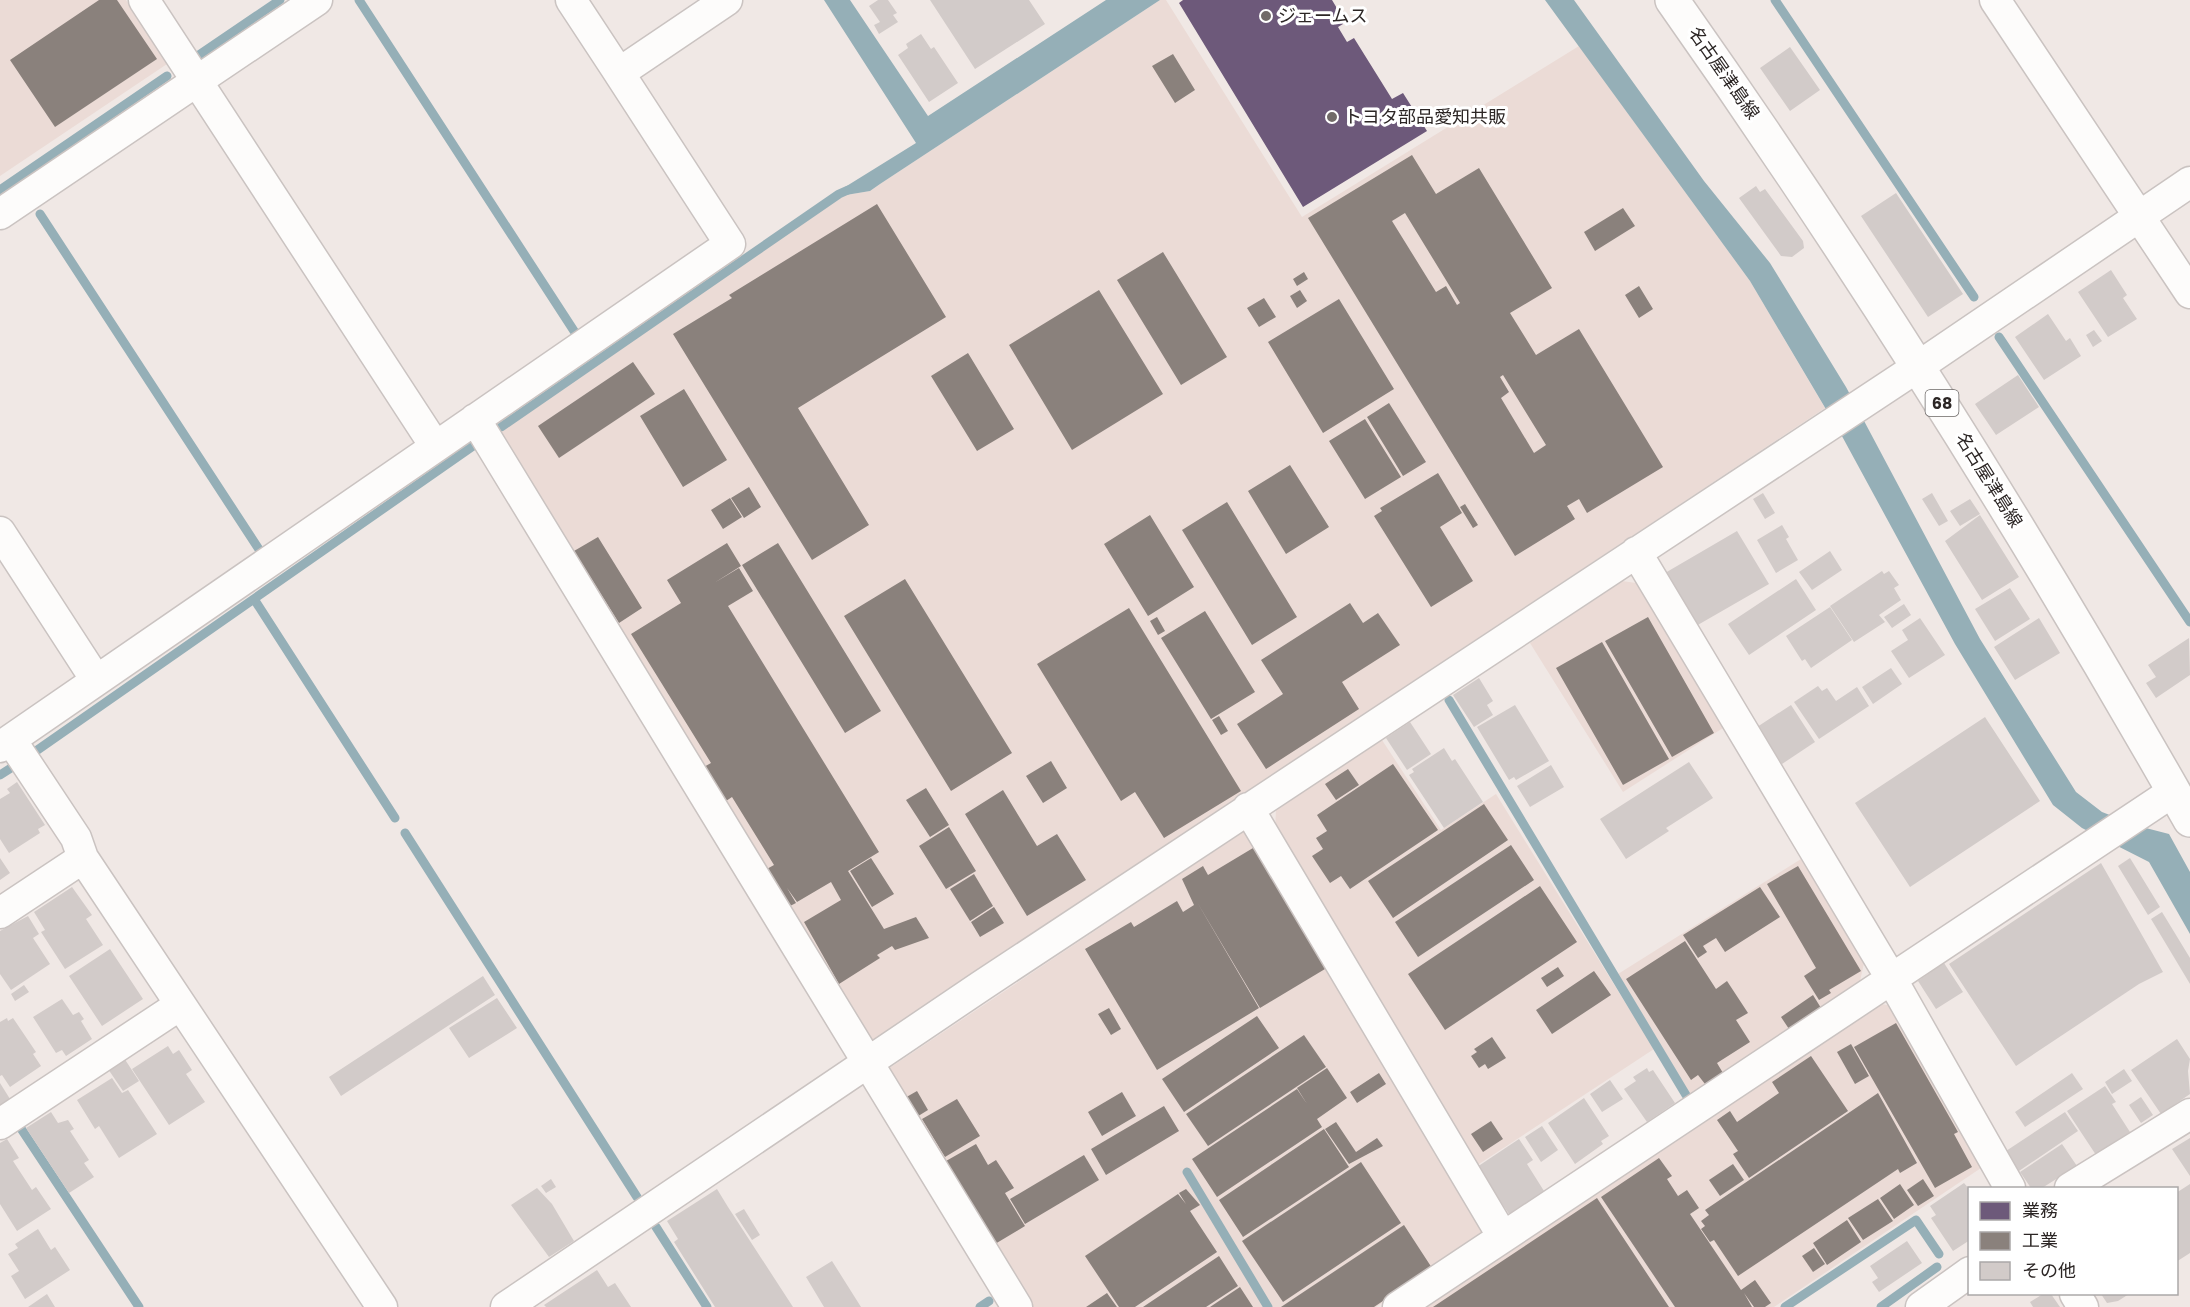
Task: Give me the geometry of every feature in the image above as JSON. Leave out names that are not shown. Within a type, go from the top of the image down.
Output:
[{"type":"main road","name":"名古屋津島線","points":[[1672,0],[1780,152],[1919,366],[2069,609],[2190,820]]},
{"type":"street","points":[[144,0],[435,446]]},
{"type":"street","points":[[0,214],[317,0]]},
{"type":"street","points":[[382,1307],[82,858],[76,838],[5,743],[730,244],[571,0]]},
{"type":"street","points":[[619,73],[727,0]]},
{"type":"street","points":[[1995,0],[2190,293]]},
{"type":"street","points":[[506,1307],[1248,808],[1919,366],[2190,182]]},
{"type":"street","points":[[476,419],[1017,1307]]},
{"type":"street","points":[[0,532],[96,680]]},
{"type":"street","points":[[1636,552],[1891,978],[2009,1187]]},
{"type":"street","points":[[1398,1307],[2174,791]]},
{"type":"street","points":[[1248,808],[1503,1237]]},
{"type":"street","points":[[0,913],[82,858]]},
{"type":"street","points":[[0,1124],[180,1005]]},
{"type":"street","points":[[2072,1187],[2190,1114]]},
{"type":"street","points":[[1921,1307],[1968,1273]]},
{"type":"shaded area","points":[[0,0],[126,0],[167,64],[0,176]]},
{"type":"shaded area","points":[[1160,0],[1166,0],[1302,217],[1579,46],[1750,281],[1825,408],[870,1042],[497,434],[840,196],[870,191]]},
{"type":"shaded area","points":[[1622,581],[1636,583],[1723,728],[1623,792],[1530,643]]},
{"type":"shaded area","points":[[1382,740],[1441,830],[1496,794],[1654,1049],[1476,1166],[1275,831],[1276,810]]},
{"type":"shaded area","points":[[1249,828],[1484,1224],[1481,1238],[1376,1307],[1030,1307],[885,1071]]},
{"type":"shaded area","points":[[1801,859],[1864,963],[1860,981],[1691,1096],[1618,974]]},
{"type":"shaded area","points":[[1876,1003],[1892,1006],[1984,1166],[1774,1307],[1423,1307]]},
{"type":"water","points":[[824,0],[850,0],[928,116],[1106,0],[1160,0],[870,191],[840,196],[837,192],[916,143]]},
{"type":"water","points":[[1545,0],[1574,0],[1704,181],[1770,263],[1846,387],[1980,639],[2076,792],[2102,812],[2138,826],[2169,834],[2190,872],[2190,934],[2149,862],[2082,828],[2053,805],[1955,644],[1843,438],[1750,281]]},
{"type":"building: 業務","points":[[1183,0],[1332,0],[1341,15],[1343,24],[1338,27],[1347,42],[1354,38],[1392,99],[1403,93],[1427,131],[1303,207],[1179,3]]},
{"type":"building: 工業","points":[[99,0],[117,0],[157,59],[55,127],[10,60]]},
{"type":"building: 工業","points":[[1173,54],[1195,90],[1175,103],[1152,66]]},
{"type":"building: 工業","points":[[1412,155],[1436,194],[1479,168],[1552,288],[1510,313],[1536,355],[1579,329],[1663,467],[1587,513],[1579,499],[1567,506],[1575,519],[1515,556],[1308,218]],"holes":[[[1405,213],[1460,303],[1457,305],[1446,286],[1436,292],[1392,221]],[[1503,375],[1546,445],[1534,453],[1501,398],[1509,392],[1500,377]]]},
{"type":"building: 工業","points":[[877,204],[946,317],[798,408],[869,525],[812,560],[673,334],[732,298],[729,295]]},
{"type":"building: 工業","points":[[1623,208],[1635,226],[1595,251],[1584,232]]},
{"type":"building: 工業","points":[[1163,252],[1227,357],[1181,385],[1117,280]]},
{"type":"building: 工業","points":[[1304,272],[1308,279],[1297,286],[1293,279]]},
{"type":"building: 工業","points":[[1639,286],[1653,309],[1639,318],[1625,295]]},
{"type":"building: 工業","points":[[1099,290],[1163,394],[1072,450],[1009,345]]},
{"type":"building: 工業","points":[[1300,290],[1307,301],[1297,308],[1290,296]]},
{"type":"building: 工業","points":[[1264,298],[1276,317],[1259,327],[1247,308]]},
{"type":"building: 工業","points":[[1339,299],[1394,389],[1323,433],[1268,342]]},
{"type":"building: 工業","points":[[968,353],[1014,429],[977,451],[931,376]]},
{"type":"building: 工業","points":[[633,362],[655,394],[559,458],[538,426]]},
{"type":"building: 工業","points":[[684,389],[727,460],[683,487],[640,416]]},
{"type":"building: 工業","points":[[1389,403],[1426,462],[1403,476],[1367,417]]},
{"type":"building: 工業","points":[[1365,419],[1401,477],[1365,499],[1329,441]]},
{"type":"building: 工業","points":[[1290,465],[1329,527],[1286,554],[1248,491]]},
{"type":"building: 工業","points":[[1438,473],[1462,513],[1440,527],[1473,581],[1431,607],[1374,516],[1382,511],[1380,508]]},
{"type":"building: 工業","points":[[749,487],[761,507],[744,518],[731,498]]},
{"type":"building: 工業","points":[[730,498],[742,517],[723,529],[711,510]]},
{"type":"building: 工業","points":[[1227,502],[1297,617],[1252,645],[1182,530]]},
{"type":"building: 工業","points":[[1465,504],[1478,525],[1473,528],[1460,507]]},
{"type":"building: 工業","points":[[1150,515],[1194,587],[1148,616],[1104,544]]},
{"type":"building: 工業","points":[[598,537],[642,608],[619,623],[574,551]]},
{"type":"building: 工業","points":[[727,543],[741,566],[714,583],[739,568],[753,591],[728,606],[879,852],[848,871],[884,929],[916,917],[929,938],[895,950],[892,946],[877,955],[880,958],[839,984],[804,922],[841,900],[831,882],[797,902],[787,888],[796,903],[788,907],[765,870],[774,865],[732,797],[723,803],[702,768],[711,763],[631,634],[681,603],[667,580]]},
{"type":"building: 工業","points":[[778,543],[881,711],[845,733],[742,565]]},
{"type":"building: 工業","points":[[905,579],[1012,753],[951,791],[844,616]]},
{"type":"building: 工業","points":[[1350,603],[1363,623],[1378,613],[1400,645],[1342,682],[1359,709],[1266,769],[1237,724],[1283,694],[1261,660]]},
{"type":"building: 工業","points":[[1129,608],[1241,791],[1164,838],[1135,792],[1121,801],[1037,664]]},
{"type":"building: 工業","points":[[1205,611],[1255,692],[1211,719],[1161,638]]},
{"type":"building: 工業","points":[[1157,617],[1165,631],[1158,635],[1150,621]]},
{"type":"building: 工業","points":[[1648,617],[1714,733],[1672,757],[1605,641]]},
{"type":"building: 工業","points":[[1602,642],[1669,759],[1623,785],[1556,668]]},
{"type":"building: 工業","points":[[1219,716],[1228,731],[1221,735],[1212,720]]},
{"type":"building: 工業","points":[[1051,761],[1067,788],[1043,803],[1026,776]]},
{"type":"building: 工業","points":[[1393,764],[1438,830],[1350,889],[1341,876],[1330,883],[1312,856],[1323,849],[1316,838],[1327,831],[1317,815]]},
{"type":"building: 工業","points":[[1348,769],[1359,785],[1336,800],[1325,784]]},
{"type":"building: 工業","points":[[926,788],[949,825],[930,837],[906,800]]},
{"type":"building: 工業","points":[[1003,790],[1037,846],[1057,834],[1086,880],[1027,916],[965,814]]},
{"type":"building: 工業","points":[[1484,804],[1508,840],[1393,918],[1368,881]]},
{"type":"building: 工業","points":[[949,827],[976,871],[946,889],[919,846]]},
{"type":"building: 工業","points":[[1258,845],[1330,966],[1260,1008],[1197,902],[1259,1008],[1157,1070],[1085,949],[1131,922],[1134,927],[1177,901],[1183,912],[1194,905],[1182,879],[1203,866],[1208,875]]},
{"type":"building: 工業","points":[[1511,845],[1534,880],[1418,957],[1395,922]]},
{"type":"building: 工業","points":[[871,858],[894,894],[872,907],[850,871]]},
{"type":"building: 工業","points":[[1798,866],[1861,971],[1829,990],[1831,993],[1819,1000],[1804,976],[1816,968],[1767,884]]},
{"type":"building: 工業","points":[[974,874],[993,906],[970,921],[950,889]]},
{"type":"building: 工業","points":[[1540,886],[1577,942],[1445,1030],[1408,974]]},
{"type":"building: 工業","points":[[1760,887],[1780,917],[1725,952],[1716,938],[1703,946],[1707,952],[1698,958],[1683,935]]},
{"type":"building: 工業","points":[[994,907],[1004,923],[980,937],[971,922]]},
{"type":"building: 工業","points":[[1685,941],[1716,989],[1727,981],[1748,1013],[1736,1020],[1750,1042],[1717,1063],[1723,1073],[1705,1084],[1698,1075],[1691,1080],[1626,979]]},
{"type":"building: 工業","points":[[1558,967],[1564,976],[1547,987],[1541,978]]},
{"type":"building: 工業","points":[[1594,971],[1611,995],[1552,1034],[1536,1010]]},
{"type":"building: 工業","points":[[1813,995],[1821,1008],[1789,1029],[1781,1017]]},
{"type":"building: 工業","points":[[1109,1008],[1121,1029],[1111,1035],[1098,1014]]},
{"type":"building: 工業","points":[[1257,1016],[1279,1048],[1184,1112],[1162,1079]]},
{"type":"building: 工業","points":[[1896,1023],[1958,1132],[1954,1134],[1972,1167],[1935,1188],[1854,1047]]},
{"type":"building: 工業","points":[[1304,1035],[1326,1067],[1208,1146],[1186,1114]]},
{"type":"building: 工業","points":[[1492,1037],[1506,1058],[1488,1069],[1485,1064],[1479,1068],[1471,1056],[1477,1052],[1474,1049]]},
{"type":"building: 工業","points":[[1851,1044],[1869,1076],[1855,1084],[1837,1052]]},
{"type":"building: 工業","points":[[1811,1056],[1848,1111],[1749,1178],[1733,1154],[1738,1151],[1717,1120],[1730,1111],[1737,1122],[1779,1093],[1772,1082]]},
{"type":"building: 工業","points":[[1327,1068],[1347,1098],[1317,1119],[1322,1127],[1217,1197],[1192,1159],[1297,1089],[1307,1104],[1297,1088]]},
{"type":"building: 工業","points":[[1379,1073],[1386,1084],[1357,1103],[1350,1092]]},
{"type":"building: 工業","points":[[917,1091],[928,1110],[915,1118],[903,1099]]},
{"type":"building: 工業","points":[[1122,1092],[1136,1116],[1102,1136],[1088,1112]]},
{"type":"building: 工業","points":[[1878,1093],[1917,1163],[1900,1173],[1898,1169],[1738,1276],[1714,1240],[1710,1242],[1701,1229],[1705,1226],[1701,1221],[1709,1215],[1705,1210]]},
{"type":"building: 工業","points":[[957,1099],[980,1136],[945,1157],[922,1119]]},
{"type":"building: 工業","points":[[1164,1106],[1179,1131],[1106,1175],[1091,1149]]},
{"type":"building: 工業","points":[[1491,1121],[1503,1139],[1483,1152],[1471,1134]]},
{"type":"building: 工業","points":[[1336,1122],[1356,1152],[1377,1138],[1383,1146],[1349,1164],[1325,1129]]},
{"type":"building: 工業","points":[[1324,1129],[1349,1167],[1243,1237],[1219,1200]]},
{"type":"building: 工業","points":[[976,1144],[988,1165],[996,1160],[1014,1188],[1005,1193],[1025,1226],[995,1244],[946,1161]]},
{"type":"building: 工業","points":[[1084,1155],[1099,1180],[1025,1224],[1010,1199]]},
{"type":"building: 工業","points":[[1659,1158],[1672,1176],[1667,1179],[1678,1196],[1687,1190],[1699,1208],[1690,1214],[1741,1290],[1755,1280],[1771,1303],[1765,1307],[1754,1307],[1744,1293],[1752,1307],[1675,1307],[1601,1197]]},
{"type":"building: 工業","points":[[1361,1162],[1401,1223],[1283,1302],[1242,1241]]},
{"type":"building: 工業","points":[[1733,1164],[1744,1180],[1720,1196],[1709,1180]]},
{"type":"building: 工業","points":[[1923,1179],[1934,1196],[1918,1206],[1907,1190]]},
{"type":"building: 工業","points":[[1900,1184],[1914,1205],[1894,1219],[1880,1198]]},
{"type":"building: 工業","points":[[1186,1189],[1200,1205],[1190,1211],[1217,1252],[1135,1307],[1119,1307],[1085,1256],[1178,1194],[1186,1204],[1179,1193]]},
{"type":"building: 工業","points":[[1597,1198],[1669,1307],[1433,1307]]},
{"type":"building: 工業","points":[[1878,1199],[1893,1221],[1863,1240],[1848,1218]]},
{"type":"building: 工業","points":[[1847,1220],[1861,1242],[1827,1265],[1813,1243]]},
{"type":"building: 工業","points":[[1404,1225],[1432,1268],[1374,1307],[1281,1307]]},
{"type":"building: 工業","points":[[1814,1248],[1825,1264],[1813,1272],[1802,1256]]},
{"type":"building: 工業","points":[[1219,1256],[1238,1286],[1206,1307],[1143,1307]]},
{"type":"building: 工業","points":[[1240,1287],[1253,1307],[1210,1307]]},
{"type":"building: 工業","points":[[1107,1293],[1117,1307],[1086,1307]]},
{"type":"building: その他","points":[[878,0],[888,0],[897,13],[893,15],[898,22],[879,34],[874,25],[880,22],[869,6]]},
{"type":"building: その他","points":[[930,0],[1029,0],[1045,24],[975,69]]},
{"type":"building: その他","points":[[921,34],[931,49],[934,47],[958,83],[929,102],[898,55],[908,48],[906,44]]},
{"type":"building: その他","points":[[1790,47],[1820,90],[1790,111],[1760,68]]},
{"type":"building: その他","points":[[1756,186],[1760,192],[1765,189],[1803,241],[1804,248],[1792,257],[1781,256],[1739,198]]},
{"type":"building: その他","points":[[1896,193],[1963,294],[1928,317],[1861,216]]},
{"type":"building: その他","points":[[2111,270],[2127,295],[2123,298],[2137,319],[2108,337],[2078,292]]},
{"type":"building: その他","points":[[2048,314],[2066,341],[2070,338],[2081,356],[2044,380],[2015,337]]},
{"type":"building: その他","points":[[2094,330],[2102,341],[2093,347],[2086,335]]},
{"type":"building: その他","points":[[2018,375],[2039,407],[1996,435],[1975,404]]},
{"type":"building: その他","points":[[1763,493],[1775,513],[1765,519],[1753,499]]},
{"type":"building: その他","points":[[1932,493],[1948,521],[1939,526],[1922,499]]},
{"type":"building: その他","points":[[1970,499],[1980,514],[1960,526],[1950,511]]},
{"type":"building: その他","points":[[1980,515],[2019,577],[1982,600],[1945,541]]},
{"type":"building: その他","points":[[1782,525],[1789,537],[1786,539],[1798,560],[1776,573],[1757,540]]},
{"type":"building: その他","points":[[1737,531],[1769,584],[1696,626],[1665,573]]},
{"type":"building: その他","points":[[1830,551],[1842,570],[1812,590],[1799,572]]},
{"type":"building: その他","points":[[1882,571],[1884,574],[1889,571],[1899,585],[1894,588],[1901,600],[1879,615],[1885,622],[1854,642],[1830,606]]},
{"type":"building: その他","points":[[1796,579],[1816,610],[1749,655],[1728,624]]},
{"type":"building: その他","points":[[2010,588],[2030,619],[1995,641],[1975,609]]},
{"type":"building: その他","points":[[1904,604],[1911,615],[1892,628],[1884,617]]},
{"type":"building: その他","points":[[1830,607],[1852,640],[1811,668],[1805,659],[1802,661],[1786,636]]},
{"type":"building: その他","points":[[1920,618],[1945,655],[1909,678],[1891,651],[1908,640],[1902,630]]},
{"type":"building: その他","points":[[2039,618],[2060,653],[2015,680],[1994,647]]},
{"type":"building: その他","points":[[2189,638],[2190,675],[2156,698],[2146,683],[2156,677],[2148,665]]},
{"type":"building: その他","points":[[1891,668],[1902,684],[1873,704],[1862,687]]},
{"type":"building: その他","points":[[1479,678],[1493,701],[1487,705],[1493,715],[1474,727],[1453,695]]},
{"type":"building: その他","points":[[1818,686],[1822,691],[1827,688],[1836,701],[1857,687],[1869,706],[1819,739],[1794,702]]},
{"type":"building: その他","points":[[1515,705],[1549,761],[1516,780],[1514,777],[1509,780],[1477,727]]},
{"type":"building: その他","points":[[1791,705],[1815,742],[1782,764],[1757,727]]},
{"type":"building: その他","points":[[1985,717],[2040,801],[1910,887],[1855,803]]},
{"type":"building: その他","points":[[1410,722],[1431,754],[1407,770],[1386,738]]},
{"type":"building: その他","points":[[1444,748],[1452,761],[1455,759],[1483,802],[1444,828],[1409,775],[1414,772],[1412,769]]},
{"type":"building: その他","points":[[1689,762],[1713,798],[1666,828],[1669,831],[1626,859],[1600,819]]},
{"type":"building: その他","points":[[1551,765],[1564,787],[1530,807],[1517,786]]},
{"type":"building: その他","points":[[17,782],[45,825],[38,829],[40,833],[9,853],[0,839],[0,799],[10,793],[7,789]]},
{"type":"building: その他","points":[[0,858],[10,873],[0,880]]},
{"type":"building: その他","points":[[2130,858],[2160,907],[2148,915],[2118,866]]},
{"type":"building: その他","points":[[2101,863],[2163,972],[2139,984],[2016,1066],[1949,964]]},
{"type":"building: その他","points":[[72,887],[92,915],[86,919],[103,945],[65,969],[41,932],[45,930],[34,912]]},
{"type":"building: その他","points":[[2162,912],[2190,958],[2190,984],[2151,919]]},
{"type":"building: その他","points":[[28,916],[39,934],[33,938],[50,964],[11,990],[0,974],[0,931]]},
{"type":"building: その他","points":[[110,949],[143,999],[102,1026],[69,976]]},
{"type":"building: その他","points":[[1944,963],[1963,992],[1936,1009],[1918,981]]},
{"type":"building: その他","points":[[483,976],[495,995],[341,1096],[329,1077]]},
{"type":"building: その他","points":[[24,985],[29,992],[15,1001],[11,994]]},
{"type":"building: その他","points":[[497,998],[517,1028],[469,1058],[449,1028]]},
{"type":"building: その他","points":[[62,999],[73,1015],[79,1012],[84,1019],[81,1021],[92,1039],[66,1056],[62,1050],[56,1053],[33,1017]]},
{"type":"building: その他","points":[[7,1018],[8,1021],[13,1018],[36,1052],[33,1054],[41,1066],[10,1087],[2,1075],[0,1076],[0,1022]]},
{"type":"building: その他","points":[[2177,1039],[2190,1059],[2188,1071],[2190,1094],[2161,1114],[2131,1070]]},
{"type":"building: その他","points":[[168,1046],[173,1054],[179,1050],[192,1070],[186,1074],[205,1102],[169,1125],[132,1069]]},
{"type":"building: その他","points":[[124,1058],[139,1081],[123,1091],[108,1069]]},
{"type":"building: その他","points":[[1647,1068],[1649,1072],[1653,1070],[1675,1103],[1647,1122],[1624,1089],[1636,1081],[1633,1077]]},
{"type":"building: その他","points":[[2124,1069],[2132,1081],[2112,1094],[2105,1082]]},
{"type":"building: その他","points":[[2072,1073],[2083,1089],[2025,1127],[2015,1112]]},
{"type":"building: その他","points":[[112,1078],[122,1093],[128,1090],[157,1134],[119,1158],[99,1126],[95,1129],[77,1100]]},
{"type":"building: その他","points":[[1610,1080],[1623,1099],[1602,1112],[1590,1094]]},
{"type":"building: その他","points":[[0,1083],[10,1099],[0,1105]]},
{"type":"building: その他","points":[[2105,1086],[2116,1102],[2112,1104],[2130,1132],[2096,1155],[2067,1111]]},
{"type":"building: その他","points":[[2141,1097],[2153,1115],[2141,1123],[2129,1105]]},
{"type":"building: その他","points":[[1584,1098],[1609,1136],[1601,1141],[1603,1144],[1575,1164],[1548,1123]]},
{"type":"building: その他","points":[[51,1112],[58,1123],[68,1120],[74,1129],[70,1131],[89,1160],[84,1163],[94,1177],[69,1193],[26,1128]]},
{"type":"building: その他","points":[[2065,1112],[2078,1131],[2019,1171],[2006,1151]]},
{"type":"building: その他","points":[[1542,1126],[1558,1150],[1541,1162],[1525,1137]]},
{"type":"building: その他","points":[[2190,1138],[2190,1176],[2172,1149]]},
{"type":"building: その他","points":[[7,1139],[19,1158],[13,1161],[32,1190],[36,1187],[51,1209],[17,1231],[0,1204],[0,1143]]},
{"type":"building: その他","points":[[1519,1139],[1533,1160],[1527,1164],[1544,1191],[1509,1214],[1477,1167]]},
{"type":"building: その他","points":[[2062,1144],[2077,1166],[2044,1187],[2030,1187],[2020,1172]]},
{"type":"building: その他","points":[[551,1179],[556,1187],[546,1193],[541,1186]]},
{"type":"building: その他","points":[[1964,1183],[1968,1188],[1968,1241],[1953,1251],[1931,1218],[1936,1215],[1930,1206]]},
{"type":"building: その他","points":[[2190,1184],[2190,1253],[2178,1261],[2178,1192]]},
{"type":"building: その他","points":[[537,1188],[552,1204],[574,1241],[549,1257],[511,1205]]},
{"type":"building: その他","points":[[717,1189],[793,1307],[715,1307],[674,1242],[678,1239],[667,1221]]},
{"type":"building: その他","points":[[744,1209],[760,1235],[752,1240],[735,1214]]},
{"type":"building: その他","points":[[38,1229],[51,1250],[55,1247],[70,1270],[25,1299],[11,1276],[19,1271],[8,1254],[18,1248],[15,1244]]},
{"type":"building: その他","points":[[1907,1241],[1922,1263],[1879,1292],[1872,1282],[1878,1278],[1870,1266]]},
{"type":"building: その他","points":[[832,1261],[861,1307],[824,1307],[806,1277]]},
{"type":"building: その他","points":[[597,1270],[608,1287],[615,1283],[631,1307],[546,1307],[544,1305]]},
{"type":"building: その他","points":[[47,1294],[55,1307],[28,1307]]},
{"type":"building: その他","points":[[2041,1295],[2052,1295],[2060,1307],[2033,1307],[2030,1302]]},
{"type":"building: その他","points":[[2102,1295],[2127,1295],[2118,1301],[2107,1303]]},
{"type":"waterway","points":[[196,57],[280,0]]},
{"type":"waterway","points":[[359,0],[576,334]]},
{"type":"waterway","points":[[1775,0],[1974,297]]},
{"type":"waterway","points":[[0,190],[167,76]]},
{"type":"waterway","points":[[501,427],[848,190]]},
{"type":"waterway","points":[[40,214],[262,554]]},
{"type":"waterway","points":[[1999,337],[2190,622]]},
{"type":"waterway","points":[[36,751],[473,446]]},
{"type":"waterway","points":[[254,599],[395,818]]},
{"type":"waterway","points":[[1449,700],[1686,1095]]},
{"type":"waterway","points":[[0,775],[11,768]]},
{"type":"waterway","points":[[405,833],[637,1197]]},
{"type":"waterway","points":[[20,1127],[139,1307]]},
{"type":"waterway","points":[[1187,1172],[1268,1307]]},
{"type":"waterway","points":[[1785,1307],[1916,1220],[1939,1254]]},
{"type":"waterway","points":[[656,1227],[707,1307]]},
{"type":"waterway","points":[[1881,1307],[1937,1267]]},
{"type":"waterway","points":[[980,1307],[989,1301]]},
{"type":"place","name":"ジェームス","points":[[1266,16]]},
{"type":"place","name":"トヨタ部品愛知共販","points":[[1332,117]]}]
